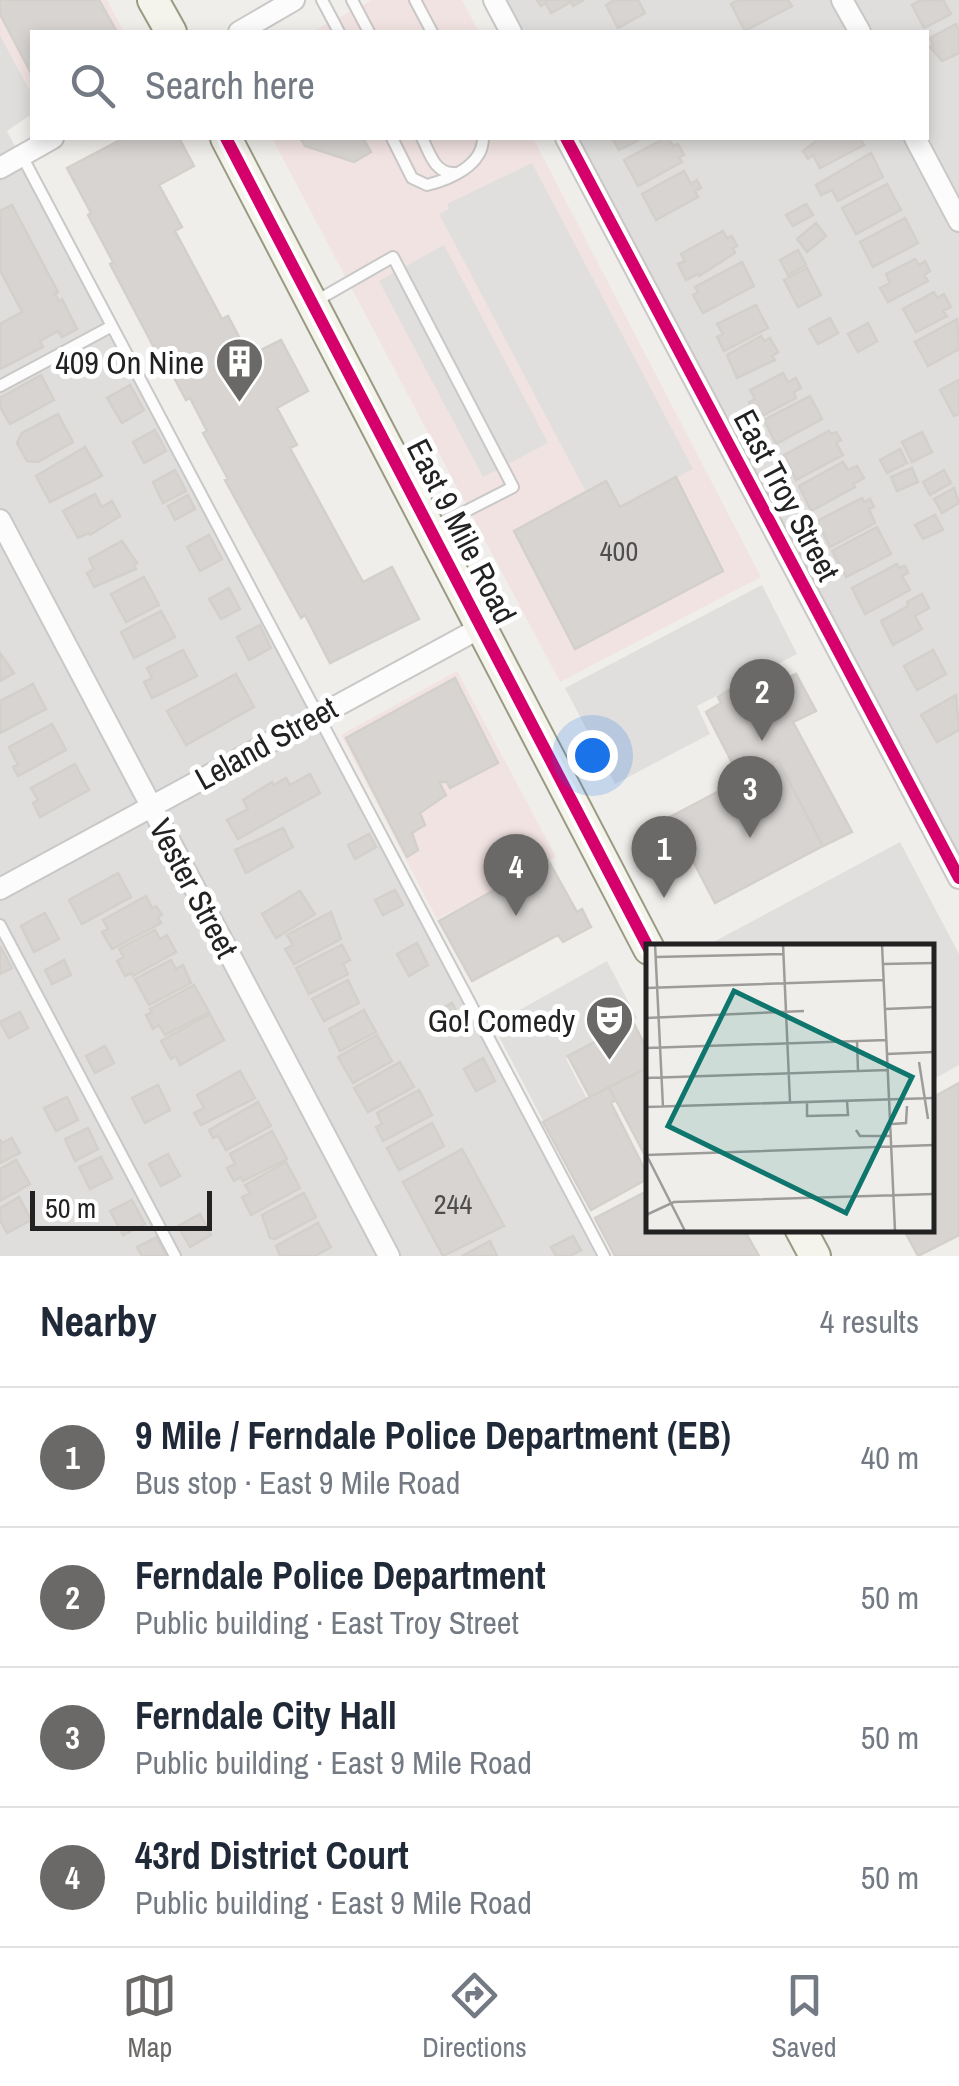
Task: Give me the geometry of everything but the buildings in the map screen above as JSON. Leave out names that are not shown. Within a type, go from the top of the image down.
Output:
[{"type":"main road","points":[[153,0],[170,30]]},
{"type":"main road","name":"East 9 Mile Road","points":[[227,140],[646,944]]},
{"type":"main road","points":[[802,1231],[816,1256]]},
{"type":"street","points":[[242,30],[294,0]]},
{"type":"street","points":[[494,0],[510,30]]},
{"type":"street","points":[[842,0],[859,30]]},
{"type":"street","points":[[0,168],[50,140]]},
{"type":"street","name":"East Troy Street","points":[[567,140],[959,878]]},
{"type":"street","points":[[916,140],[959,220]]},
{"type":"street","name":"Vester Street","points":[[0,520],[389,1256]]},
{"type":"street","name":"Leland Street","points":[[0,889],[480,628]]},
{"type":"lane","points":[[322,0],[337,30]]},
{"type":"lane","points":[[352,0],[367,30]]},
{"type":"lane","points":[[415,0],[431,30]]},
{"type":"lane","points":[[393,140],[412,178],[428,186],[480,156],[483,140]]},
{"type":"lane","points":[[423,140],[441,171],[455,173]]},
{"type":"lane","points":[[22,156],[604,1256]]},
{"type":"lane","points":[[313,303],[393,257],[513,487],[432,529]]},
{"type":"lane","points":[[0,386],[112,326]]},
{"type":"lane","points":[[0,925],[175,1256]]},
{"type":"shaded area","points":[[0,0],[107,0],[123,30],[30,30],[30,90],[0,35]]},
{"type":"shaded area","points":[[372,0],[462,0],[478,30],[315,30]]},
{"type":"shaded area","points":[[489,0],[959,0],[959,883],[563,140],[929,140],[929,30],[505,30]]},
{"type":"shaded area","points":[[0,35],[30,90],[30,115],[7,131],[596,1256],[0,1256]]},
{"type":"shaded area","points":[[273,140],[534,140],[761,577],[560,682]]},
{"type":"shaded area","points":[[532,163],[693,469],[620,507],[606,481],[586,492],[439,214],[449,209],[447,204]]},
{"type":"shaded area","points":[[444,245],[548,443],[483,477],[379,281]]},
{"type":"shaded area","points":[[762,585],[797,654],[697,706],[710,734],[615,784],[565,688]]},
{"type":"shaded area","points":[[457,671],[556,857],[437,919],[341,735]]},
{"type":"shaded area","points":[[900,842],[959,954],[959,1065],[934,1079],[934,944],[710,944]]},
{"type":"shaded area","points":[[607,961],[637,1018],[566,1059],[587,1099],[543,1121],[493,1025]]},
{"type":"cycle path","points":[[227,140],[646,944]]},
{"type":"cycle path","points":[[567,140],[959,878]]},
{"type":"place","name":"409 On Nine","points":[[239,404]]},
{"type":"place","name":"Ferndale Police Department","points":[[762,741]]},
{"type":"place","name":"Ferndale City Hall","points":[[750,838]]},
{"type":"place","name":"9 Mile / Ferndale Police Department (EB)","points":[[664,898]]},
{"type":"place","name":"43rd District Court","points":[[516,916]]},
{"type":"place","name":"Go! Comedy","points":[[610,1062]]}]
